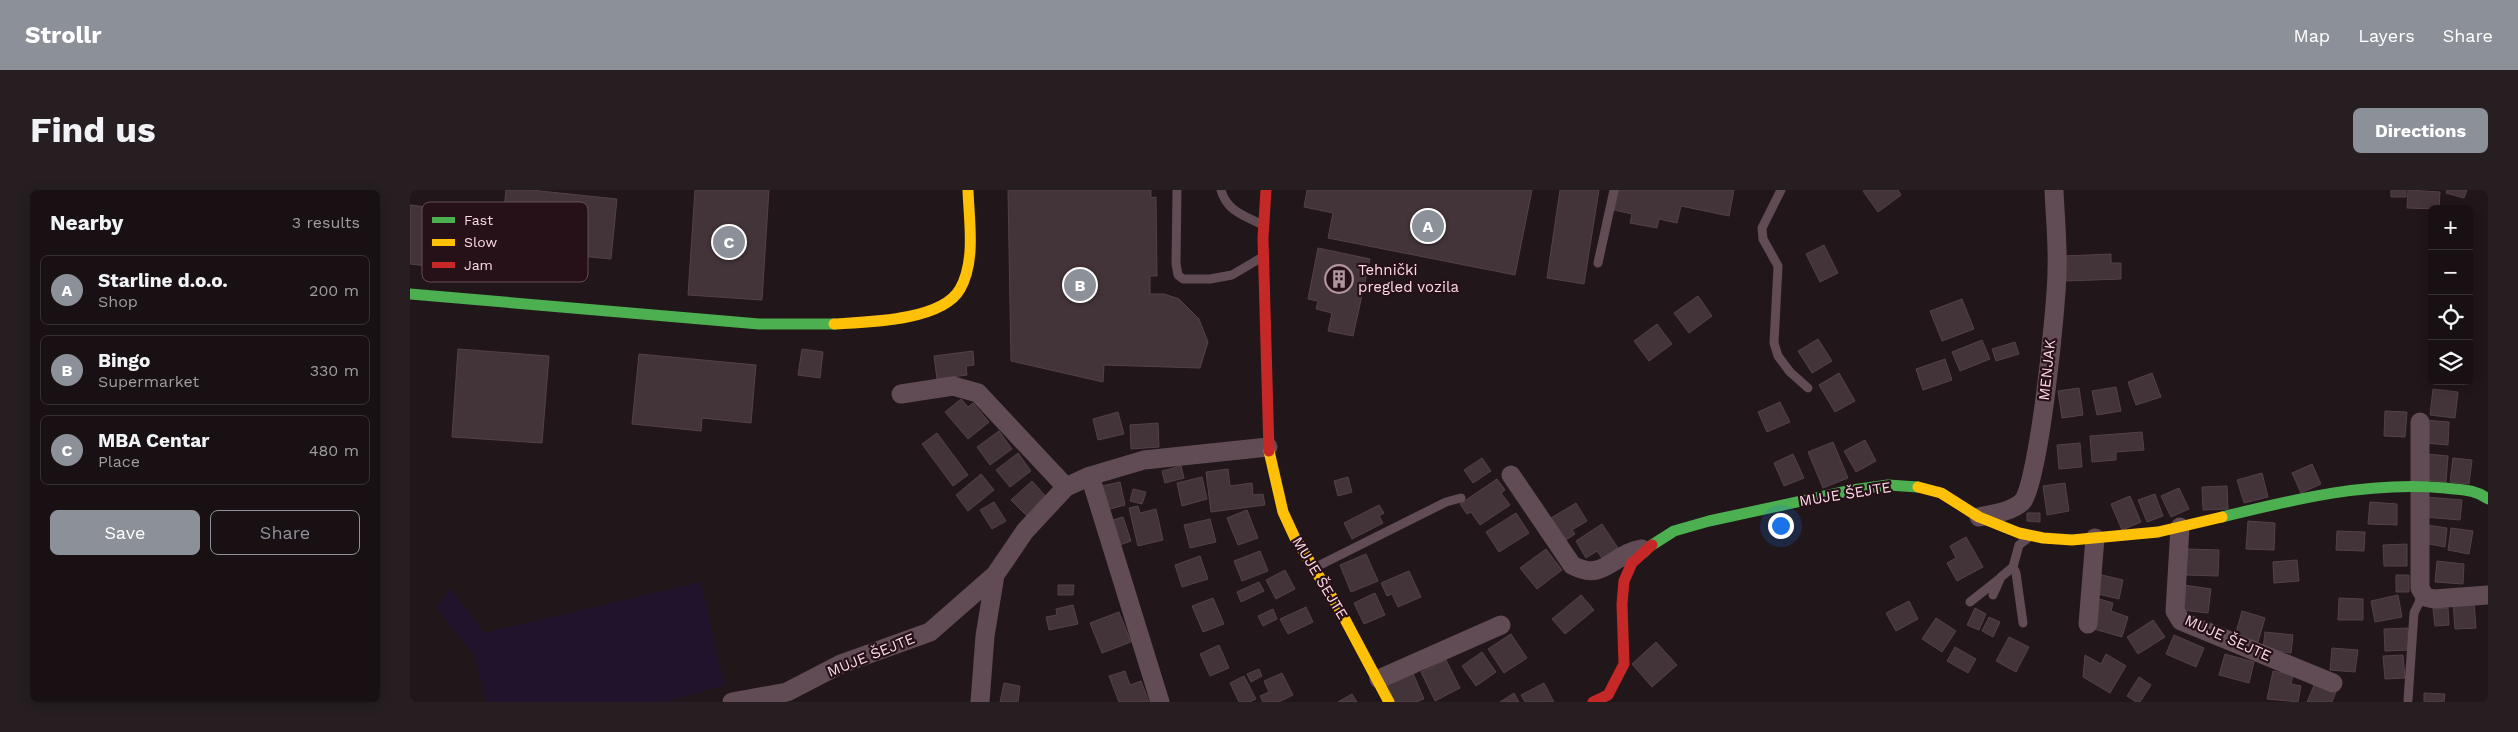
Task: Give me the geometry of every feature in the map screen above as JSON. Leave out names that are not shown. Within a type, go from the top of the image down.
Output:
[{"type":"street","points":[[410,294],[790,325],[865,321],[905,316],[939,309],[952,300],[961,288],[967,273],[968,190]]},
{"type":"street","name":"MUJE ŠEJTE","points":[[1266,190],[1264,256],[1268,447],[1283,512],[1295,538],[1340,610],[1379,680],[1389,702]]},
{"type":"street","name":"MENJAK","points":[[1979,517],[2005,511],[2022,502],[2028,492],[2041,425],[2058,270],[2054,190]]},
{"type":"street","points":[[901,394],[953,386],[978,393],[1066,487]]},
{"type":"street","points":[[2420,422],[2420,588],[2425,597],[2434,599],[2488,595]]},
{"type":"street","name":"MUJE ŠEJTE","points":[[732,702],[787,692],[841,664],[930,632],[995,576],[1025,531],[1066,487],[1090,476],[1144,460],[1268,447]]},
{"type":"street","points":[[1511,475],[1572,565],[1584,572],[1598,571],[1630,551],[1648,549]]},
{"type":"street","points":[[1090,476],[1160,702]]},
{"type":"street","name":"MUJE ŠEJTE","points":[[1593,702],[1608,695],[1624,664],[1624,582],[1632,563],[1674,531],[1709,521],[1852,490],[1888,486],[1915,486],[1941,493],[1979,517],[2019,533],[2072,540],[2180,527],[2309,496],[2366,489],[2421,486],[2478,491],[2488,499]]},
{"type":"street","name":"MUJE ŠEJTE","points":[[2180,527],[2175,611],[2181,620],[2333,683]]},
{"type":"street","points":[[2088,624],[2095,538]]},
{"type":"street","name":"MUJE ŠEJTE","points":[[980,702],[985,636],[995,576]]},
{"type":"street","points":[[1379,680],[1502,625]]},
{"type":"lane","points":[[1177,190],[1176,264],[1178,275],[1183,279],[1210,279],[1232,275],[1264,256]]},
{"type":"lane","points":[[1221,190],[1224,199],[1231,208],[1264,225]]},
{"type":"lane","points":[[1598,263],[1614,190]]},
{"type":"lane","points":[[1781,190],[1762,228],[1763,239],[1778,266],[1773,330],[1774,343],[1778,356],[1790,372],[1808,388]]},
{"type":"lane","points":[[1314,568],[1446,502],[1461,498]]},
{"type":"lane","points":[[1970,602],[2012,567],[2019,545],[2031,535]]},
{"type":"lane","points":[[2012,567],[2016,574],[2023,623]]},
{"type":"lane","points":[[1993,595],[2001,578]]},
{"type":"lane","points":[[2408,700],[2414,613],[2423,594]]},
{"type":"shaded area","points":[[701,582],[724,685],[666,702],[487,702],[474,655],[436,607],[451,589],[484,633]]},
{"type":"building","points":[[506,190],[531,190],[617,199],[611,259],[588,257],[588,202],[505,202]]},
{"type":"building","points":[[695,190],[769,190],[762,300],[688,295]]},
{"type":"building","points":[[1008,190],[1151,190],[1151,198],[1156,197],[1157,276],[1150,276],[1150,294],[1164,294],[1179,299],[1199,319],[1208,342],[1200,368],[1104,365],[1103,382],[1011,361]]},
{"type":"building","points":[[1307,190],[1532,190],[1515,275],[1328,238],[1333,213],[1304,207]]},
{"type":"building","points":[[1560,190],[1599,190],[1584,284],[1547,278]]},
{"type":"building","points":[[1619,190],[1734,190],[1729,216],[1681,206],[1677,223],[1659,219],[1657,228],[1630,223],[1632,214],[1614,210]]},
{"type":"building","points":[[1898,190],[1901,195],[1878,212],[1863,191]]},
{"type":"building","points":[[2391,190],[2406,190],[2406,197],[2391,197]]},
{"type":"building","points":[[2408,190],[2440,192],[2439,205],[2428,205],[2428,209],[2407,208]]},
{"type":"building","points":[[2447,190],[2467,190],[2464,198],[2446,193]]},
{"type":"building","points":[[410,205],[422,206],[422,265],[410,264]]},
{"type":"building","points":[[1824,245],[1838,273],[1820,282],[1806,254]]},
{"type":"building","name":"Tehnički pregled vozila","points":[[1318,248],[1370,259],[1353,336],[1328,331],[1332,313],[1316,309],[1318,301],[1308,299]]},
{"type":"building","points":[[2111,254],[2111,263],[2121,263],[2121,279],[2065,281],[2064,256]]},
{"type":"building","points":[[1698,296],[1712,316],[1689,333],[1674,313]]},
{"type":"building","points":[[1962,299],[1974,329],[1942,341],[1930,311]]},
{"type":"building","points":[[1657,324],[1672,344],[1649,361],[1634,341]]},
{"type":"building","points":[[1818,339],[1832,361],[1812,373],[1798,351]]},
{"type":"building","points":[[1982,340],[1990,359],[1960,371],[1952,352]]},
{"type":"building","points":[[2015,342],[2019,354],[1996,361],[1992,349]]},
{"type":"building","points":[[458,349],[549,356],[542,443],[452,437]]},
{"type":"building","points":[[802,349],[823,352],[820,378],[798,375]]},
{"type":"building","points":[[973,351],[974,365],[966,366],[967,375],[937,379],[934,356]]},
{"type":"building","points":[[639,354],[756,365],[751,423],[702,418],[701,431],[632,424]]},
{"type":"building","points":[[1945,359],[1952,380],[1923,390],[1916,369]]},
{"type":"building","points":[[1839,373],[1855,401],[1835,412],[1819,385]]},
{"type":"building","points":[[2152,373],[2161,397],[2136,405],[2128,382]]},
{"type":"building","points":[[2116,387],[2121,411],[2097,415],[2092,391]]},
{"type":"building","points":[[2079,388],[2083,415],[2062,418],[2058,391]]},
{"type":"building","points":[[2433,389],[2458,392],[2455,418],[2430,415]]},
{"type":"building","points":[[961,399],[968,407],[973,403],[989,422],[968,439],[945,412]]},
{"type":"building","points":[[1780,402],[1790,422],[1767,432],[1758,412]]},
{"type":"building","points":[[2385,411],[2407,412],[2405,437],[2384,436]]},
{"type":"building","points":[[1118,412],[1124,434],[1098,440],[1093,419]]},
{"type":"building","points":[[2425,420],[2449,422],[2448,445],[2424,443]]},
{"type":"building","points":[[1158,423],[1159,447],[1131,449],[1130,425]]},
{"type":"building","points":[[999,431],[1012,449],[990,465],[977,447]]},
{"type":"building","points":[[2142,432],[2144,450],[2116,452],[2116,460],[2092,462],[2090,436]]},
{"type":"building","points":[[937,433],[968,475],[953,486],[922,444]]},
{"type":"building","points":[[1865,440],[1876,461],[1856,472],[1844,451]]},
{"type":"building","points":[[1833,442],[1848,478],[1823,488],[1808,452]]},
{"type":"building","points":[[2080,443],[2082,467],[2059,469],[2057,445]]},
{"type":"building","points":[[1018,453],[1031,471],[1010,487],[996,470]]},
{"type":"building","points":[[1793,454],[1804,478],[1784,486],[1774,463]]},
{"type":"building","points":[[2426,454],[2448,456],[2446,482],[2424,480]]},
{"type":"building","points":[[1482,458],[1491,471],[1473,483],[1464,470]]},
{"type":"building","points":[[2453,458],[2472,460],[2469,484],[2450,482]]},
{"type":"building","points":[[2312,464],[2321,484],[2301,493],[2292,473]]},
{"type":"building","points":[[1181,466],[1184,478],[1165,483],[1162,471]]},
{"type":"building","points":[[1228,469],[1230,486],[1252,483],[1253,495],[1263,494],[1265,505],[1211,512],[1206,472]]},
{"type":"building","points":[[2262,473],[2268,497],[2244,503],[2237,480]]},
{"type":"building","points":[[981,474],[994,490],[968,511],[956,495]]},
{"type":"building","points":[[1202,477],[1207,499],[1182,506],[1177,483]]},
{"type":"building","points":[[1348,477],[1352,492],[1338,496],[1334,481]]},
{"type":"building","points":[[1497,479],[1505,490],[1501,493],[1510,505],[1480,525],[1471,512],[1467,514],[1460,504]]},
{"type":"building","points":[[1032,481],[1047,498],[1027,516],[1011,500]]},
{"type":"building","points":[[1120,482],[1125,505],[1103,511],[1097,487]]},
{"type":"building","points":[[2065,483],[2069,511],[2047,515],[2043,486]]},
{"type":"building","points":[[2227,486],[2228,509],[2203,510],[2202,487]]},
{"type":"building","points":[[2179,488],[2189,509],[2171,517],[2161,496]]},
{"type":"building","points":[[1133,489],[1146,492],[1142,504],[1130,501]]},
{"type":"building","points":[[2155,494],[2163,516],[2147,522],[2138,500]]},
{"type":"building","points":[[2130,496],[2141,522],[2122,530],[2111,504]]},
{"type":"building","points":[[2426,497],[2462,500],[2460,520],[2424,517]]},
{"type":"building","points":[[994,502],[1006,521],[992,529],[980,510]]},
{"type":"building","points":[[2370,502],[2397,504],[2397,525],[2368,524]]},
{"type":"building","points":[[1576,503],[1587,521],[1572,530],[1575,534],[1566,540],[1551,518]]},
{"type":"building","points":[[1379,505],[1384,513],[1379,516],[1383,523],[1352,539],[1344,523]]},
{"type":"building","points":[[1138,506],[1140,513],[1156,509],[1163,540],[1138,546],[1129,508]]},
{"type":"building","points":[[1247,510],[1258,538],[1238,545],[1227,518]]},
{"type":"building","points":[[1516,513],[1529,533],[1499,552],[1486,532]]},
{"type":"building","points":[[2027,513],[2040,513],[2040,522],[2027,521]]},
{"type":"building","points":[[1123,517],[1131,541],[1114,547],[1106,522]]},
{"type":"building","points":[[1210,519],[1216,542],[1190,548],[1184,525]]},
{"type":"building","points":[[2248,521],[2275,523],[2274,550],[2246,549]]},
{"type":"building","points":[[1602,524],[1618,548],[1602,558],[1597,551],[1586,558],[1576,541]]},
{"type":"building","points":[[2427,525],[2447,528],[2445,547],[2424,543]]},
{"type":"building","points":[[2451,528],[2473,531],[2469,554],[2448,550]]},
{"type":"building","points":[[2337,531],[2365,532],[2364,551],[2336,550]]},
{"type":"building","points":[[1966,537],[1983,567],[1957,581],[1947,563],[1956,558],[1950,546]]},
{"type":"building","points":[[2407,544],[2407,566],[2384,566],[2383,545]]},
{"type":"building","points":[[1546,549],[1562,570],[1537,589],[1520,568]]},
{"type":"building","points":[[2187,549],[2219,550],[2218,576],[2186,575]]},
{"type":"building","points":[[1260,551],[1268,571],[1242,581],[1234,561]]},
{"type":"building","points":[[1366,554],[1378,581],[1351,592],[1340,565]]},
{"type":"building","points":[[1200,556],[1208,579],[1182,587],[1175,565]]},
{"type":"building","points":[[2297,560],[2299,581],[2274,583],[2273,562]]},
{"type":"building","points":[[2437,561],[2464,564],[2463,584],[2435,582]]},
{"type":"building","points":[[1285,570],[1295,589],[1276,599],[1266,580]]},
{"type":"building","points":[[1409,571],[1421,597],[1398,607],[1392,594],[1387,596],[1381,583]]},
{"type":"building","points":[[2098,574],[2123,580],[2119,599],[2094,593]]},
{"type":"building","points":[[2396,575],[2409,575],[2409,592],[2396,592]]},
{"type":"building","points":[[1259,582],[1264,591],[1241,602],[1237,592]]},
{"type":"building","points":[[1058,585],[1074,585],[1073,595],[1058,595]]},
{"type":"building","points":[[2184,585],[2211,589],[2208,613],[2181,610]]},
{"type":"building","points":[[1375,593],[1385,615],[1364,624],[1354,603]]},
{"type":"building","points":[[1581,595],[1594,610],[1565,634],[1552,619]]},
{"type":"building","points":[[2398,595],[2402,617],[2375,622],[2371,601]]},
{"type":"building","points":[[1213,598],[1224,624],[1203,632],[1192,606]]},
{"type":"building","points":[[2096,598],[2113,603],[2111,611],[2128,617],[2122,637],[2087,627]]},
{"type":"building","points":[[2339,598],[2363,599],[2363,620],[2338,620]]},
{"type":"building","points":[[1909,601],[1918,619],[1896,631],[1886,613]]},
{"type":"building","points":[[2474,601],[2476,628],[2455,629],[2453,602]]},
{"type":"building","points":[[1073,605],[1078,624],[1049,630],[1046,617],[1057,615],[1056,609]]},
{"type":"building","points":[[1306,607],[1313,622],[1288,634],[1280,619]]},
{"type":"building","points":[[1975,608],[1986,614],[1979,630],[1967,625]]},
{"type":"building","points":[[2448,608],[2449,625],[2435,626],[2433,609]]},
{"type":"building","points":[[1273,609],[1277,619],[1263,626],[1258,616]]},
{"type":"building","points":[[2242,611],[2265,618],[2258,642],[2235,636]]},
{"type":"building","points":[[1119,612],[1131,642],[1102,653],[1090,623]]},
{"type":"building","points":[[1989,617],[2000,622],[1993,637],[1982,631]]},
{"type":"building","points":[[1936,618],[1956,631],[1942,652],[1922,639]]},
{"type":"building","points":[[2153,620],[2165,637],[2138,654],[2127,637]]},
{"type":"building","points":[[2408,628],[2409,650],[2385,651],[2384,629]]},
{"type":"building","points":[[2265,632],[2293,635],[2291,653],[2263,649]]},
{"type":"building","points":[[1511,634],[1527,658],[1504,673],[1488,649]]},
{"type":"building","points":[[2174,635],[2204,648],[2196,667],[2166,654]]},
{"type":"building","points":[[2009,637],[2029,647],[2016,672],[1996,661]]},
{"type":"building","points":[[1656,642],[1677,665],[1652,687],[1632,664]]},
{"type":"building","points":[[1219,645],[1229,668],[1210,676],[1200,654]]},
{"type":"building","points":[[1955,647],[1976,659],[1968,673],[1947,661]]},
{"type":"building","points":[[2332,648],[2358,650],[2355,672],[2330,670]]},
{"type":"building","points":[[1482,652],[1496,672],[1476,686],[1462,666]]},
{"type":"building","points":[[2106,654],[2126,666],[2110,693],[2083,677],[2085,655],[2101,664]]},
{"type":"building","points":[[2225,654],[2254,662],[2249,683],[2219,675]]},
{"type":"building","points":[[2403,655],[2405,678],[2385,679],[2383,656]]},
{"type":"building","points":[[1446,660],[1460,688],[1435,701],[1421,672]]},
{"type":"building","points":[[1259,669],[1262,676],[1251,682],[1247,674]]},
{"type":"building","points":[[1125,671],[1130,685],[1141,681],[1149,702],[1119,702],[1109,676]]},
{"type":"building","points":[[1412,671],[1424,699],[1416,702],[1395,702],[1386,682]]},
{"type":"building","points":[[2273,671],[2293,675],[2291,684],[2301,686],[2298,702],[2267,699]]},
{"type":"building","points":[[1282,673],[1293,695],[1279,702],[1263,702],[1260,696],[1269,692],[1264,681]]},
{"type":"building","points":[[1244,676],[1256,699],[1250,702],[1239,702],[1230,683]]},
{"type":"building","points":[[2139,677],[2151,685],[2140,702],[2136,702],[2127,696]]},
{"type":"building","points":[[1004,683],[1020,686],[1018,702],[1000,702]]},
{"type":"building","points":[[1544,683],[1554,702],[1525,702],[1521,695]]},
{"type":"building","points":[[2315,683],[2336,692],[2332,702],[2307,702]]},
{"type":"building","points":[[1514,693],[1519,702],[1500,702]]},
{"type":"building","points":[[2424,693],[2445,694],[2444,702],[2424,702]]},
{"type":"building","points":[[1352,694],[1357,702],[1338,702]]},
{"type":"traffic: fast","points":[[410,294],[759,324],[834,324]]},
{"type":"traffic: fast","points":[[1652,545],[1674,531],[1709,521],[1852,490],[1888,485],[1918,487]]},
{"type":"traffic: fast","points":[[2222,517],[2332,493],[2388,487],[2417,486],[2462,490],[2478,493],[2488,499]]},
{"type":"traffic: slow","points":[[834,324],[903,318],[921,314],[951,300],[960,289],[965,278],[970,254],[968,190]]},
{"type":"traffic: slow","points":[[1269,451],[1283,512],[1295,538],[1340,610],[1389,702]]},
{"type":"traffic: slow","points":[[1918,487],[1941,493],[1979,517],[2019,533],[2043,538],[2072,540],[2158,532],[2222,517]]},
{"type":"traffic: jam","points":[[1266,190],[1263,238],[1269,451]]},
{"type":"traffic: jam","points":[[1593,702],[1608,695],[1624,664],[1622,604],[1624,581],[1632,563],[1652,545]]},
{"type":"place","name":"Starline d.o.o.","points":[[1428,226]]},
{"type":"place","name":"MBA Centar","points":[[729,242]]},
{"type":"place","name":"Tehnički pregled vozila","points":[[1339,279]]},
{"type":"place","name":"Bingo","points":[[1080,285]]}]
